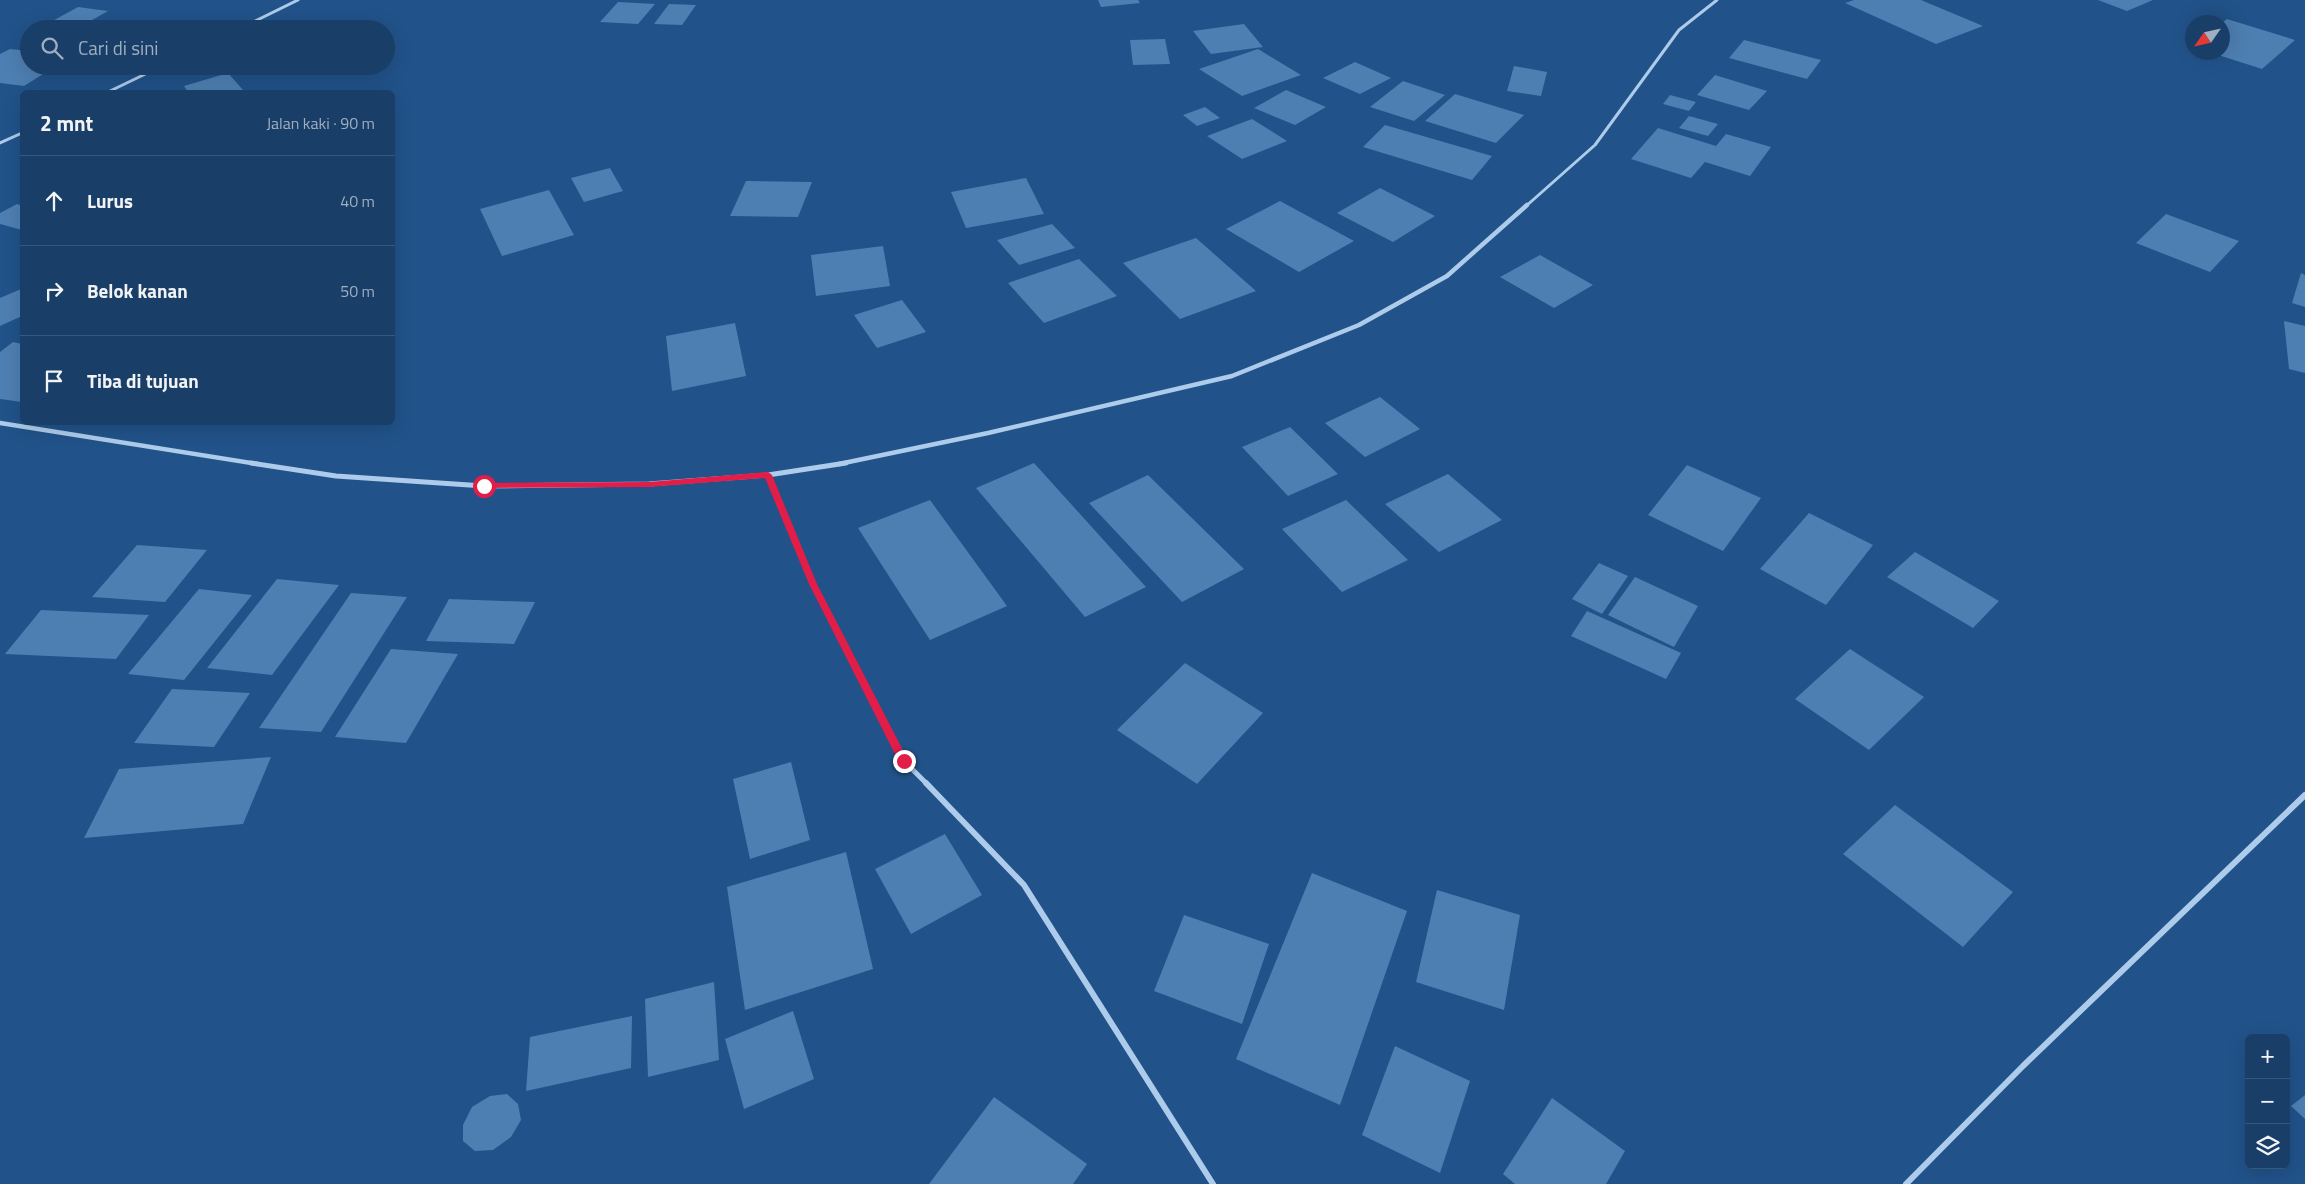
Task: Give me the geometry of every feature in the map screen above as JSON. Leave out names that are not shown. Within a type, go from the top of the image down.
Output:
[{"type":"street","points":[[257,20],[298,0]]},
{"type":"street","points":[[0,423],[336,476],[484,486],[649,484],[768,475],[844,462],[988,433],[1232,376],[1359,325],[1447,276],[1595,145],[1679,30],[1717,0]]},
{"type":"street","points":[[112,90],[143,75]]},
{"type":"street","points":[[0,143],[20,134]]},
{"type":"street","points":[[768,475],[813,584],[904,761],[1024,885],[1213,1184]]},
{"type":"street","points":[[1906,1184],[2023,1066],[2305,795]]},
{"type":"building","points":[[1098,0],[1138,0],[1140,3],[1101,7]]},
{"type":"building","points":[[1854,0],[1921,0],[1983,26],[1936,44],[1845,3]]},
{"type":"building","points":[[2098,0],[2153,0],[2127,11]]},
{"type":"building","points":[[618,2],[655,4],[638,24],[600,22]]},
{"type":"building","points":[[669,4],[696,5],[682,25],[654,24]]},
{"type":"building","points":[[78,7],[108,11],[92,20],[54,20]]},
{"type":"building","points":[[2230,20],[2295,40],[2262,69],[2230,59]]},
{"type":"building","points":[[1244,24],[1263,47],[1211,54],[1193,31]]},
{"type":"building","points":[[1165,39],[1170,64],[1133,65],[1130,40]]},
{"type":"building","points":[[1744,40],[1821,60],[1807,79],[1729,58]]},
{"type":"building","points":[[10,49],[20,50],[20,75],[42,75],[24,86],[0,83],[0,54]]},
{"type":"building","points":[[1258,49],[1301,75],[1242,96],[1199,69]]},
{"type":"building","points":[[1355,62],[1391,78],[1360,94],[1323,78]]},
{"type":"building","points":[[1514,66],[1547,72],[1541,96],[1507,91]]},
{"type":"building","points":[[221,75],[230,75],[243,90],[187,90],[184,86]]},
{"type":"building","points":[[1715,75],[1767,91],[1749,110],[1697,95]]},
{"type":"building","points":[[1403,81],[1445,95],[1414,121],[1370,107]]},
{"type":"building","points":[[1286,90],[1326,107],[1295,125],[1254,108]]},
{"type":"building","points":[[1455,94],[1524,115],[1496,143],[1425,121]]},
{"type":"building","points":[[1670,95],[1696,102],[1689,111],[1663,104]]},
{"type":"building","points":[[1205,107],[1220,118],[1197,126],[1183,115]]},
{"type":"building","points":[[1689,116],[1718,124],[1708,136],[1679,128]]},
{"type":"building","points":[[1252,119],[1287,141],[1242,159],[1207,136]]},
{"type":"building","points":[[1385,125],[1492,156],[1472,180],[1363,147]]},
{"type":"building","points":[[1658,128],[1716,146],[1726,134],[1771,147],[1750,176],[1705,162],[1691,178],[1631,159]]},
{"type":"building","points":[[610,168],[623,191],[584,202],[571,178]]},
{"type":"building","points":[[1026,178],[1044,214],[966,228],[951,192]]},
{"type":"building","points":[[746,181],[812,182],[798,217],[730,216]]},
{"type":"building","points":[[1380,188],[1435,216],[1393,242],[1337,213]]},
{"type":"building","points":[[549,190],[574,235],[502,256],[480,209]]},
{"type":"building","points":[[1280,201],[1354,241],[1299,272],[1226,229]]},
{"type":"building","points":[[17,204],[20,205],[20,229],[0,224],[0,213]]},
{"type":"building","points":[[2166,214],[2239,241],[2210,272],[2136,243]]},
{"type":"building","points":[[1052,224],[1075,248],[1019,265],[997,240]]},
{"type":"building","points":[[1196,238],[1256,291],[1180,319],[1123,263]]},
{"type":"building","points":[[883,246],[890,286],[816,296],[811,255]]},
{"type":"building","points":[[1540,255],[1593,285],[1554,308],[1500,277]]},
{"type":"building","points":[[1079,259],[1117,296],[1044,323],[1008,283]]},
{"type":"building","points":[[2301,273],[2305,275],[2305,307],[2292,303]]},
{"type":"building","points":[[20,289],[20,317],[0,326],[0,298]]},
{"type":"building","points":[[902,300],[926,332],[877,348],[854,315]]},
{"type":"building","points":[[2284,321],[2305,326],[2305,373],[2289,369]]},
{"type":"building","points":[[735,323],[746,376],[672,391],[666,336]]},
{"type":"building","points":[[13,342],[20,344],[20,402],[0,399],[0,352]]},
{"type":"building","points":[[1380,397],[1420,429],[1365,457],[1325,423]]},
{"type":"building","points":[[1290,427],[1338,474],[1288,496],[1242,447]]},
{"type":"building","points":[[1034,463],[1146,587],[1085,617],[976,488]]},
{"type":"building","points":[[1687,465],[1761,498],[1723,551],[1648,515]]},
{"type":"building","points":[[1448,474],[1502,520],[1439,552],[1385,504]]},
{"type":"building","points":[[1148,475],[1244,569],[1182,602],[1089,503]]},
{"type":"building","points":[[930,500],[1007,606],[930,640],[858,528]]},
{"type":"building","points":[[1346,500],[1408,560],[1342,592],[1282,529]]},
{"type":"building","points":[[1809,513],[1873,545],[1826,605],[1760,569]]},
{"type":"building","points":[[137,545],[207,550],[165,602],[92,597]]},
{"type":"building","points":[[1915,552],[1999,601],[1973,628],[1887,577]]},
{"type":"building","points":[[1599,563],[1628,576],[1602,614],[1572,599]]},
{"type":"building","points":[[1635,577],[1698,606],[1674,647],[1608,615]]},
{"type":"building","points":[[277,579],[339,585],[272,675],[207,668]]},
{"type":"building","points":[[199,589],[252,595],[184,680],[128,674]]},
{"type":"building","points":[[351,593],[407,597],[321,732],[259,728]]},
{"type":"building","points":[[449,599],[535,602],[514,644],[426,641]]},
{"type":"building","points":[[41,610],[149,615],[116,659],[5,654]]},
{"type":"building","points":[[1587,611],[1681,653],[1666,679],[1571,636]]},
{"type":"building","points":[[391,649],[458,654],[406,743],[335,737]]},
{"type":"building","points":[[1850,649],[1924,697],[1869,750],[1795,699]]},
{"type":"building","points":[[1185,663],[1263,713],[1197,784],[1117,730]]},
{"type":"building","points":[[172,689],[250,693],[214,747],[134,743]]},
{"type":"building","points":[[271,757],[243,824],[84,838],[119,769]]},
{"type":"building","points":[[791,762],[810,840],[750,859],[733,779]]},
{"type":"building","points":[[1895,805],[2013,892],[1963,947],[1843,854]]},
{"type":"building","points":[[945,834],[982,895],[911,934],[875,869]]},
{"type":"building","points":[[846,852],[873,969],[745,1010],[727,887]]},
{"type":"building","points":[[1312,873],[1407,911],[1340,1105],[1236,1059]]},
{"type":"building","points":[[1437,890],[1520,915],[1504,1010],[1416,982]]},
{"type":"building","points":[[1184,915],[1269,944],[1242,1024],[1154,991]]},
{"type":"building","points":[[714,982],[719,1060],[648,1077],[645,999]]},
{"type":"building","points":[[793,1011],[814,1079],[744,1109],[725,1039]]},
{"type":"building","points":[[632,1016],[631,1068],[526,1091],[530,1037]]},
{"type":"building","points":[[1395,1046],[1470,1081],[1440,1173],[1362,1135]]},
{"type":"building","points":[[507,1094],[518,1104],[521,1120],[511,1137],[493,1150],[475,1151],[463,1141],[463,1125],[472,1107],[490,1096]]},
{"type":"building","points":[[2305,1095],[2305,1119],[2291,1106]]},
{"type":"building","points":[[994,1097],[1087,1164],[1073,1184],[929,1184]]},
{"type":"building","points":[[1552,1098],[1625,1151],[1606,1184],[1515,1184],[1503,1174]]},
{"type":"route","points":[[484,486],[649,484],[768,475],[813,584],[904,761]]}]
